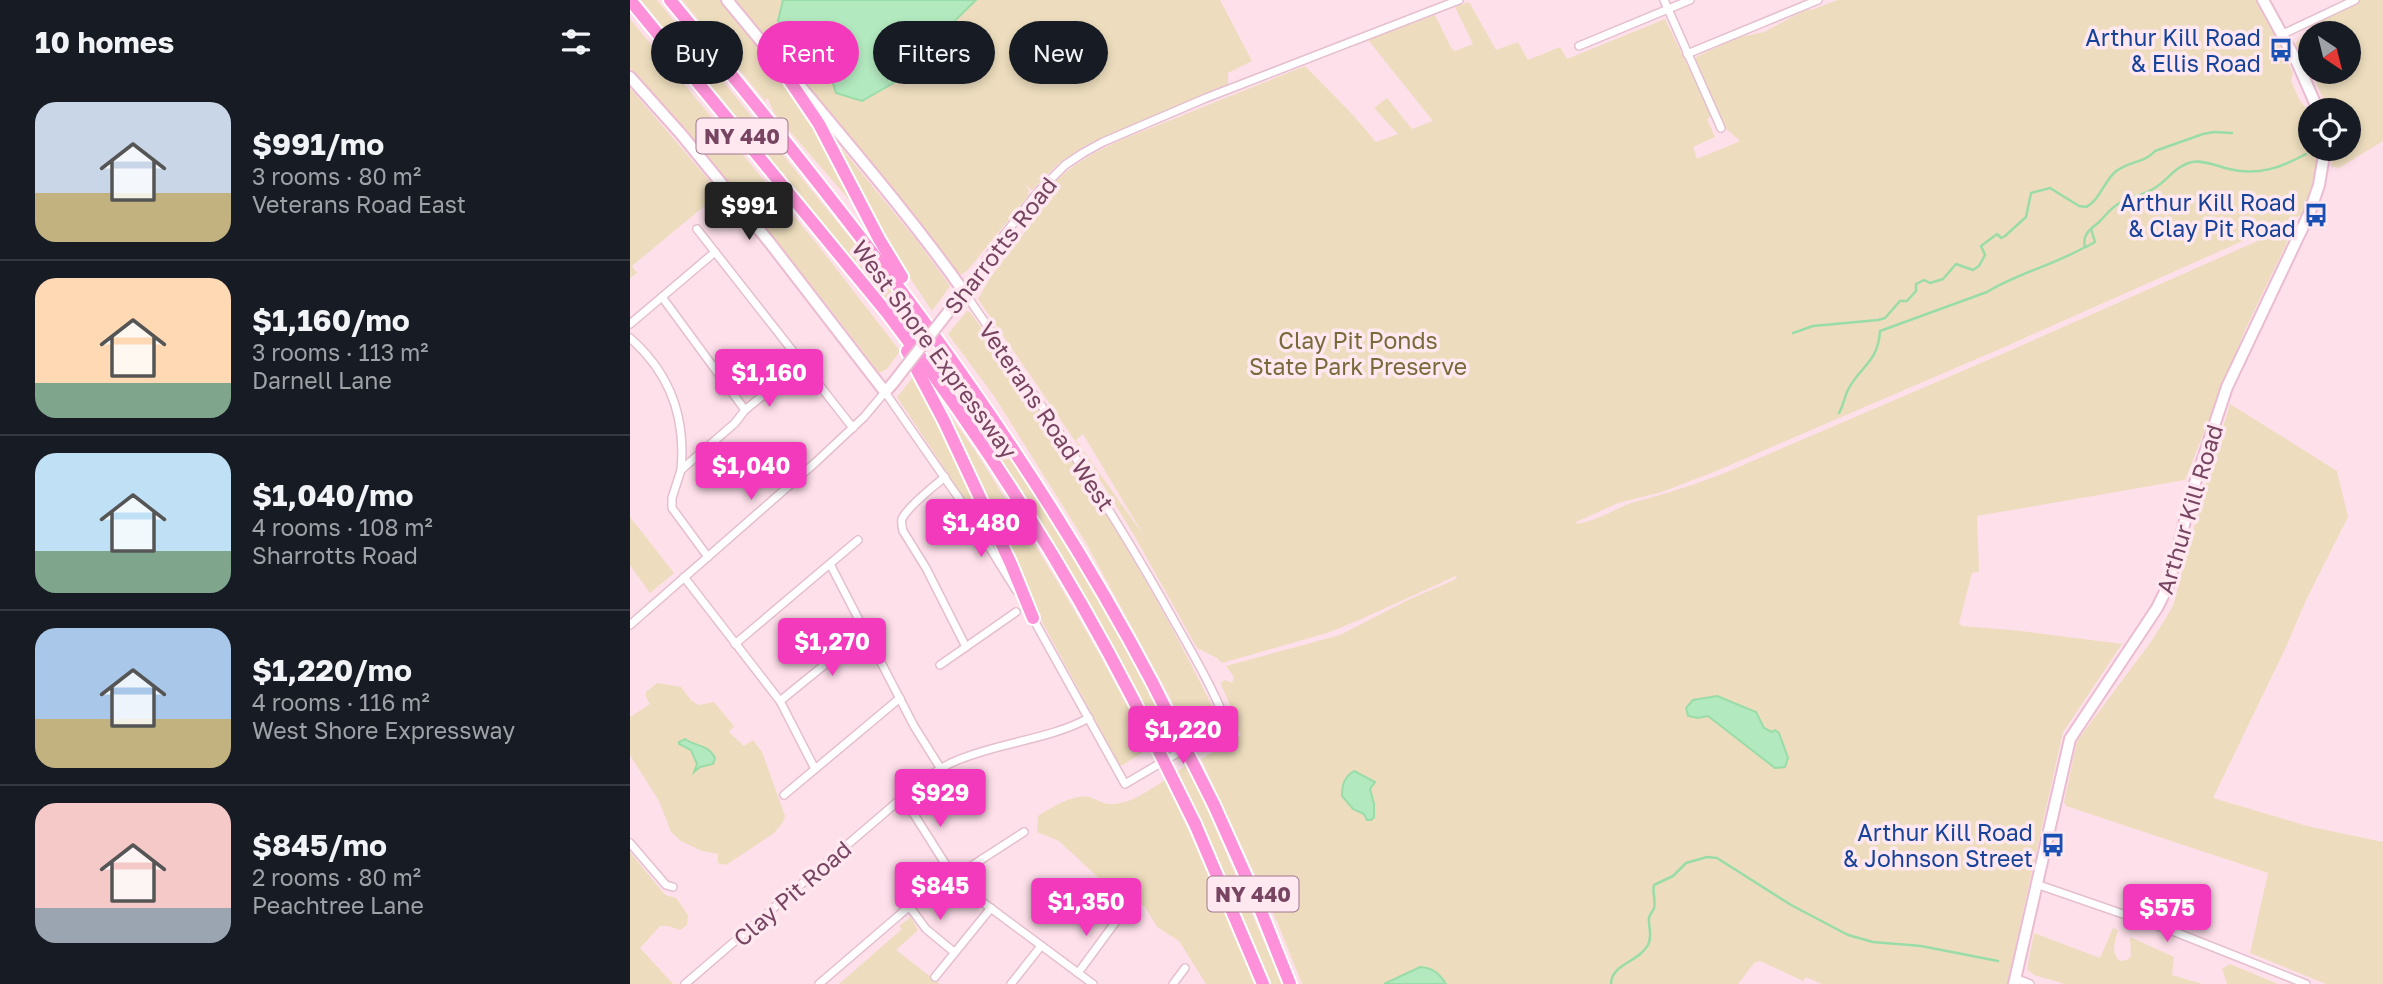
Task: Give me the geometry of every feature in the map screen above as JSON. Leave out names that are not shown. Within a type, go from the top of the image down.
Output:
[{"type":"highway","name":"West Shore Expressway","points":[[630,0],[906,338],[998,470],[1064,574],[1134,701],[1195,824],[1263,984]]},
{"type":"highway","name":"West Shore Expressway","points":[[670,0],[834,200],[902,290],[984,404],[1072,540],[1152,682],[1214,805],[1290,984]]},
{"type":"highway","points":[[792,84],[813,114],[889,256],[956,355],[984,404]]},
{"type":"highway","points":[[854,272],[907,352],[934,401],[1011,564],[1033,618]]},
{"type":"street","name":"Veterans Road West","points":[[727,0],[757,35]]},
{"type":"street","name":"Sharrotts Road","points":[[630,625],[853,428],[964,292],[1038,192],[1065,165],[1103,142],[1206,98],[1459,0]]},
{"type":"street","points":[[1664,0],[1721,128]]},
{"type":"street","points":[[1579,46],[1689,0]]},
{"type":"street","points":[[1687,54],[1818,0]]},
{"type":"street","points":[[2263,0],[2283,34],[2313,98]]},
{"type":"street","points":[[2283,34],[2354,0]]},
{"type":"street","points":[[630,77],[681,134],[889,387],[1033,618],[1089,718]]},
{"type":"street","name":"Veterans Road West","points":[[798,84],[900,207],[964,292],[1043,405],[1104,499],[1174,621],[1227,724],[1125,784],[1089,718]]},
{"type":"street","name":"Arthur Kill Road","points":[[2014,981],[2070,739],[2157,608],[2168,586],[2194,486],[2227,387],[2309,214],[2319,185],[2323,161]]},
{"type":"street","points":[[697,229],[853,428]]},
{"type":"street","points":[[630,324],[715,252]]},
{"type":"street","points":[[662,296],[745,410]]},
{"type":"street","points":[[630,338],[653,361],[671,391],[683,438],[681,470],[672,498],[672,508],[708,557]]},
{"type":"street","points":[[681,470],[720,437],[745,410],[803,363]]},
{"type":"street","points":[[945,477],[909,509],[902,518],[901,525],[966,647]]},
{"type":"street","points":[[735,644],[858,540]]},
{"type":"street","points":[[830,564],[900,698],[941,769]]},
{"type":"street","points":[[684,577],[780,701],[815,769]]},
{"type":"street","points":[[940,665],[1016,612]]},
{"type":"street","points":[[780,701],[865,632]]},
{"type":"street","points":[[784,795],[900,698]]},
{"type":"street","name":"Clay Pit Road","points":[[685,984],[904,797],[941,769],[977,753],[1043,735],[1089,718]]},
{"type":"street","points":[[904,797],[953,876],[1091,984]]},
{"type":"street","points":[[819,984],[909,906],[1024,832]]},
{"type":"street","points":[[630,843],[666,886],[673,887]]},
{"type":"street","points":[[2036,884],[2175,932],[2306,984]]},
{"type":"street","points":[[909,906],[926,929],[954,952]]},
{"type":"street","points":[[935,977],[991,908]]},
{"type":"street","points":[[1078,973],[1117,920]]},
{"type":"street","points":[[1011,984],[1041,946]]},
{"type":"street","points":[[1173,984],[1185,968]]},
{"type":"street","points":[[2014,981],[2030,984]]},
{"type":"green space","points":[[641,0],[657,0],[674,21],[658,21]]},
{"type":"green space","points":[[682,0],[719,0],[736,21],[699,21]]},
{"type":"green space","points":[[735,0],[1220,0],[1252,61],[1228,73],[1228,85],[1224,89],[1088,144],[1059,163],[1032,190],[1024,184],[1029,190],[1028,196],[967,271],[959,276],[805,84],[859,84],[859,21],[757,21],[757,27]]},
{"type":"green space","name":"Clay Pit Ponds State Park Preserve","points":[[1838,0],[2258,0],[2293,73],[2291,81],[2299,98],[2298,161],[2316,161],[2311,192],[2301,215],[1716,471],[1662,492],[1618,503],[1574,523],[1587,522],[1634,502],[1727,472],[2296,224],[2245,330],[2185,480],[1977,516],[1979,572],[1972,573],[1959,623],[1962,626],[2122,644],[2063,732],[2007,984],[1822,984],[1806,977],[1803,981],[1760,961],[1754,963],[1738,984],[1302,984],[1278,924],[1201,759],[1241,735],[1221,685],[1225,680],[1232,683],[1234,677],[1226,666],[1340,635],[1454,580],[1458,575],[1327,633],[1222,663],[1197,648],[1134,535],[1084,454],[978,299],[992,275],[1042,210],[1036,202],[1068,170],[1120,140],[1305,66],[1376,142],[1398,134],[1374,108],[1387,98],[1412,129],[1433,121],[1368,40],[1435,15],[1455,51],[1473,44],[1455,7],[1469,2],[1496,50],[1518,42],[1528,60],[1560,47],[1567,59],[1665,19],[1712,116],[1707,119],[1715,137],[1693,147],[1697,159],[1740,141],[1722,125],[1695,63],[1696,57],[1736,38],[1764,32],[1807,9]],"holes":[[[1083,434],[1144,536],[1076,440]]]},
{"type":"green space","points":[[2358,0],[2383,0],[2383,141],[2361,154],[2361,98],[2323,98],[2317,84],[2361,84],[2361,21],[2319,21]]},
{"type":"green space","points":[[630,19],[651,44],[651,84],[684,84],[817,244],[900,351],[887,369],[879,373],[737,193],[630,68]]},
{"type":"green space","points":[[743,30],[757,47],[757,84],[785,84],[829,150],[857,209],[774,113],[766,98],[766,102],[743,74]]},
{"type":"green space","points":[[710,84],[725,84],[861,251],[919,327],[912,337],[856,263]]},
{"type":"green space","points":[[630,88],[720,193],[632,266],[637,273],[630,278]]},
{"type":"green space","points":[[842,149],[950,286],[932,311],[888,245],[842,156]]},
{"type":"green space","points":[[2332,161],[2350,161],[2339,168],[2331,166]]},
{"type":"green space","points":[[967,311],[1004,359],[1069,456],[1130,555],[1187,656],[1213,708],[1186,727],[1086,543],[994,396],[948,334]]},
{"type":"green space","points":[[936,349],[1077,560],[1172,735],[1162,741],[1082,593],[977,426],[929,357]]},
{"type":"green space","points":[[914,376],[994,537],[991,539],[897,397]]},
{"type":"green space","points":[[2230,404],[2337,471],[2348,517],[2213,798],[2307,826],[2383,842],[2383,984],[2326,984],[2250,953],[2268,873],[2066,806],[2064,802],[2077,741],[2153,639],[2173,606]]},
{"type":"green space","points":[[947,413],[972,447],[1047,565],[1149,748],[1123,765],[1119,765],[1039,616],[945,414]]},
{"type":"green space","points":[[630,517],[674,573],[650,593],[630,565]]},
{"type":"green space","points":[[657,683],[681,687],[698,705],[714,702],[734,726],[729,732],[744,746],[753,740],[762,752],[785,816],[774,833],[726,865],[718,863],[718,854],[702,851],[681,841],[671,832],[659,801],[630,755],[630,717],[650,704],[646,692]]},
{"type":"green space","points":[[1188,764],[1282,984],[1270,984],[1218,858],[1178,771]]},
{"type":"green space","points":[[1165,780],[1219,896],[1255,984],[1206,984],[1179,941],[1157,927],[1145,907],[1102,881],[1059,841],[1037,832],[1038,816],[1069,800],[1089,797],[1104,803],[1120,803],[1136,798]]},
{"type":"green space","points":[[630,852],[665,895],[676,898],[688,915],[687,925],[680,930],[660,926],[640,948],[673,984],[630,984]]},
{"type":"green space","points":[[911,917],[918,930],[896,950],[940,984],[839,984],[902,929],[899,926]]},
{"type":"green space","points":[[2113,928],[2118,930],[2114,950],[2120,961],[2131,956],[2130,937],[2174,957],[2172,975],[2202,984],[2065,984],[2034,975],[2027,969],[2034,933],[2100,958]]},
{"type":"green space","points":[[2230,964],[2278,984],[2227,984],[2222,969]]},
{"type":"shaded area","points":[[783,0],[976,0],[954,21],[873,21],[873,84],[892,84],[862,101],[836,93],[833,84],[859,84],[859,21],[778,21]]},
{"type":"shaded area","points":[[1717,696],[1756,712],[1764,728],[1779,733],[1788,758],[1785,767],[1775,768],[1708,716],[1688,716],[1686,708],[1693,700]]},
{"type":"shaded area","points":[[685,739],[709,750],[715,758],[713,764],[700,767],[694,772],[697,764],[691,750],[679,744]]},
{"type":"shaded area","points":[[1354,771],[1375,782],[1370,789],[1374,804],[1374,817],[1371,820],[1353,809],[1342,796],[1344,782]]},
{"type":"shaded area","points":[[1420,967],[1435,972],[1446,984],[1384,984]]},
{"type":"waterway","points":[[1793,333],[1813,326],[1885,318],[1900,301],[1907,301],[1916,291],[1916,284],[1924,280],[1930,283],[1943,279],[1956,264],[1973,270],[1979,266],[1985,255],[1981,246],[1997,234],[2001,238],[2005,236],[2026,217],[2031,193],[2050,188],[2079,206],[2086,207],[2120,168],[2146,158],[2155,151],[2203,134],[2232,133]]},
{"type":"waterway","points":[[1839,413],[1851,384],[1876,351],[1880,331],[1987,292],[2085,247],[2088,233],[2113,208],[2153,189],[2186,164],[2201,162],[2250,172],[2278,167],[2298,158]]},
{"type":"waterway","points":[[2086,247],[2095,242],[2091,229]]},
{"type":"waterway","points":[[1611,984],[1612,977],[1620,967],[1644,951],[1648,945],[1649,918],[1654,909],[1654,885],[1673,876],[1686,863],[1707,857],[1717,858],[1791,905],[1848,935],[1873,942],[1921,946],[1998,961]]},
{"type":"place","name":"Arthur Kill Road & Ellis Road","points":[[2281,50]]},
{"type":"place","name":"Arthur Kill Road & Clay Pit Road","points":[[2316,215]]},
{"type":"place","name":"Arthur Kill Road & Johnson Street","points":[[2053,845]]}]
